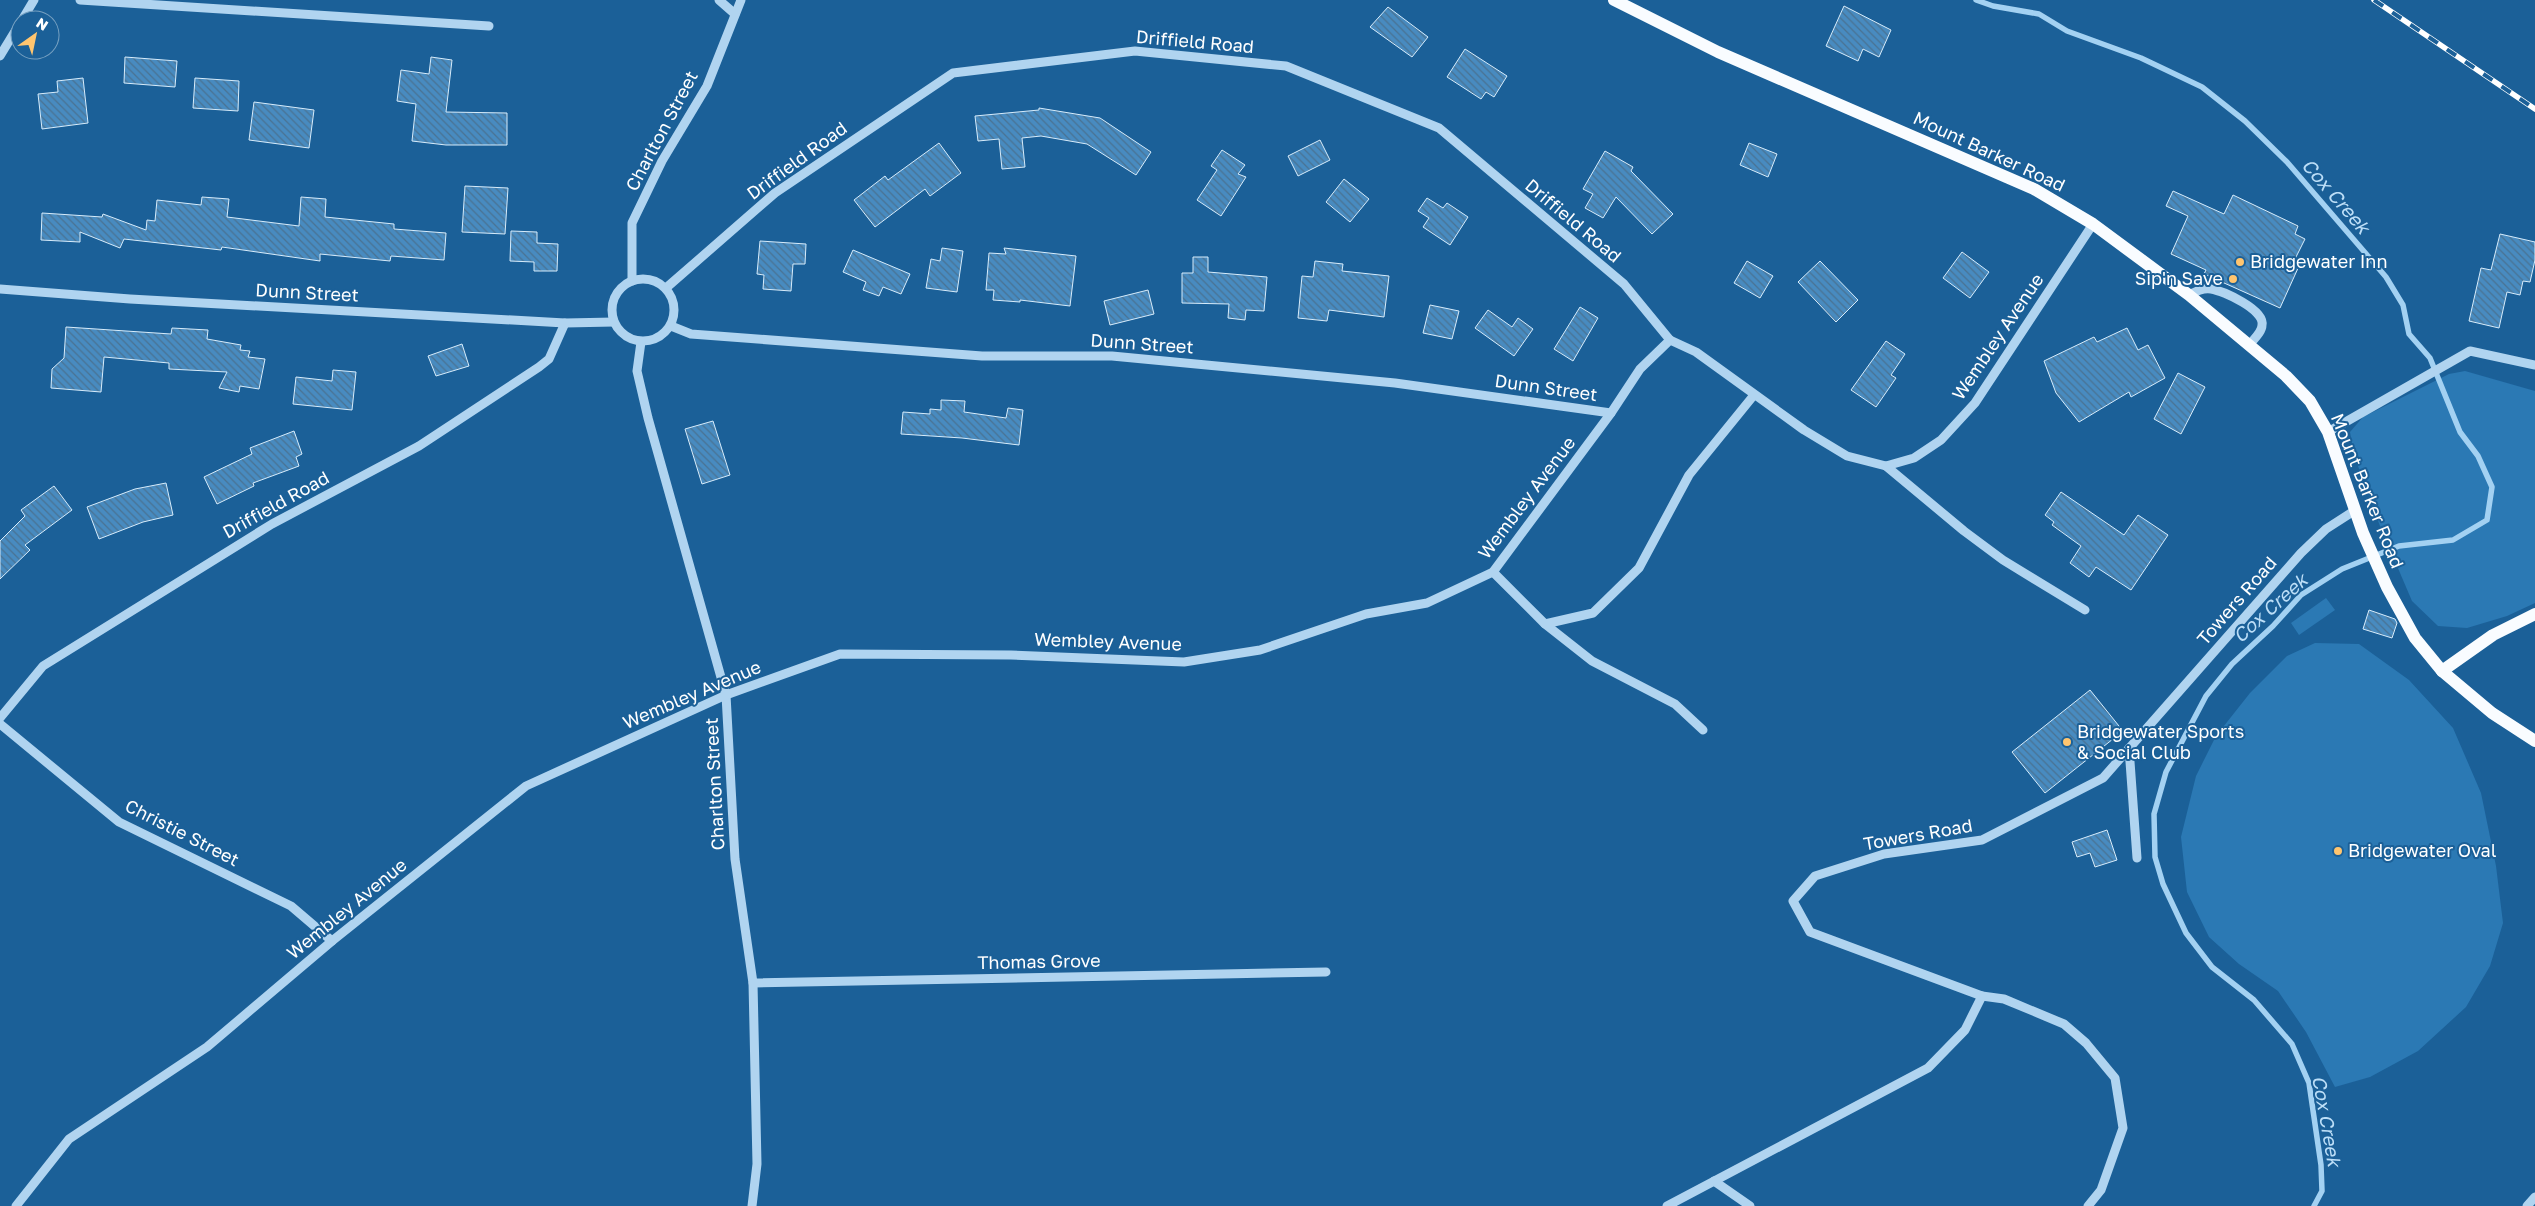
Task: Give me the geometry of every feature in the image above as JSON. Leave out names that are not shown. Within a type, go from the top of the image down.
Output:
[{"type":"main road","name":"Mount Barker Road","points":[[1614,0],[1718,52],[2034,189],[2093,224],[2189,295],[2250,344],[2286,376],[2310,401],[2328,432],[2363,533],[2387,587],[2416,638],[2442,671],[2492,713],[2535,741]]},
{"type":"main road","points":[[2442,671],[2494,635],[2535,614]]},
{"type":"street","points":[[80,0],[489,26]]},
{"type":"street","points":[[719,0],[735,14]]},
{"type":"street","name":"Charlton Street","points":[[632,280],[632,223],[662,161],[707,86],[740,0]]},
{"type":"street","points":[[0,56],[10,39]]},
{"type":"street","name":"Driffield Road","points":[[666,288],[776,193],[953,73],[1135,52],[1286,66],[1439,128],[1624,284],[1670,340]]},
{"type":"street","name":"Wembley Avenue","points":[[1886,466],[1914,458],[1940,440],[1975,403],[2093,224]]},
{"type":"street","points":[[644,278],[656,281],[666,288],[675,306],[671,326],[658,338],[641,342],[624,336],[614,322],[611,310],[614,297],[621,287],[632,280],[644,278]]},
{"type":"street","name":"Dunn Street","points":[[0,289],[140,300],[565,323],[614,322]]},
{"type":"street","points":[[2189,295],[2200,289],[2212,289],[2244,303],[2256,311],[2262,319],[2262,327],[2250,344]]},
{"type":"street","name":"Driffield Road","points":[[0,718],[43,666],[272,524],[420,446],[539,367],[549,359],[565,323]]},
{"type":"street","name":"Dunn Street","points":[[671,326],[691,334],[982,356],[1132,358],[1395,383],[1611,413]]},
{"type":"street","points":[[1670,340],[1696,352],[1804,430],[1848,456],[1886,466],[1964,531],[2003,560],[2086,610]]},
{"type":"street","name":"Wembley Avenue","points":[[16,1206],[69,1140],[207,1047],[332,941],[526,786],[726,695],[840,654],[1011,655],[1184,662],[1260,650],[1366,614],[1427,603],[1493,572],[1611,413],[1640,369],[1670,340]]},
{"type":"street","name":"Charlton Street","points":[[641,342],[637,371],[648,418],[726,695],[735,859],[753,984],[757,1164],[752,1206]]},
{"type":"street","points":[[2328,432],[2470,351],[2535,365]]},
{"type":"street","points":[[1545,624],[1593,614],[1639,568],[1688,475],[1754,395]]},
{"type":"street","name":"Towers Road","points":[[1982,996],[1810,932],[1793,901],[1815,876],[1884,854],[1982,840],[2103,778],[2301,553],[2326,529],[2354,511]]},
{"type":"street","points":[[1493,572],[1545,624],[1592,661],[1674,704],[1703,730]]},
{"type":"street","name":"Christie Street","points":[[0,724],[119,822],[291,906],[332,941]]},
{"type":"street","points":[[2129,748],[2131,805],[2137,858]]},
{"type":"street","name":"Thomas Grove","points":[[753,984],[1326,972]]},
{"type":"street","points":[[1667,1206],[1928,1068],[1965,1030],[1982,996],[2004,999],[2064,1024],[2086,1043],[2115,1078],[2123,1128],[2100,1190],[2088,1206]]},
{"type":"street","points":[[1714,1181],[1750,1206]]},
{"type":"street","points":[[2527,1206],[2535,1196]]},
{"type":"shaded area","points":[[2465,371],[2535,391],[2535,603],[2507,616],[2467,628],[2438,626],[2412,601],[2380,526],[2354,455],[2350,432],[2363,417],[2449,374]]},
{"type":"shaded area","points":[[2326,598],[2335,610],[2299,635],[2291,623]]},
{"type":"shaded area","name":"Bridgewater Oval","points":[[2315,643],[2359,644],[2409,680],[2453,728],[2481,793],[2496,866],[2503,923],[2490,966],[2466,1007],[2418,1051],[2370,1077],[2335,1087],[2306,1032],[2278,991],[2239,964],[2209,937],[2187,892],[2181,837],[2196,776],[2216,736],[2250,693],[2287,656]]},
{"type":"building","points":[[1844,6],[1891,30],[1879,57],[1863,49],[1858,61],[1826,46]]},
{"type":"building","points":[[1388,7],[1428,37],[1412,57],[1370,27]]},
{"type":"building","points":[[1465,49],[1507,76],[1494,97],[1486,92],[1481,99],[1447,77]]},
{"type":"building","points":[[125,57],[177,61],[175,87],[124,83]]},
{"type":"building","points":[[431,57],[452,60],[446,112],[507,113],[507,145],[446,145],[412,141],[416,104],[397,101],[401,70],[429,74]]},
{"type":"building","points":[[83,78],[88,123],[42,129],[38,94],[58,92],[57,81]]},
{"type":"building","points":[[195,78],[239,81],[238,111],[193,108]]},
{"type":"building","points":[[254,102],[314,110],[309,148],[249,140]]},
{"type":"building","points":[[1039,108],[1100,118],[1151,152],[1136,175],[1087,144],[1041,136],[1022,138],[1025,167],[1002,169],[999,139],[978,141],[975,116],[1039,110]]},
{"type":"building","points":[[1320,140],[1330,160],[1298,176],[1288,156]]},
{"type":"building","points":[[939,143],[961,173],[930,196],[925,189],[875,227],[854,200],[885,176],[888,180]]},
{"type":"building","points":[[1749,143],[1777,154],[1768,177],[1740,165]]},
{"type":"building","points":[[1222,150],[1245,165],[1238,174],[1246,177],[1221,216],[1197,200],[1217,170],[1211,166]]},
{"type":"building","points":[[1605,151],[1633,167],[1631,171],[1673,214],[1652,234],[1616,197],[1603,218],[1585,208],[1593,194],[1583,189]]},
{"type":"building","points":[[1344,179],[1369,199],[1350,222],[1326,202]]},
{"type":"building","points":[[465,186],[508,188],[505,234],[462,232]]},
{"type":"building","name":"Bridgewater Inn","points":[[2173,191],[2224,214],[2233,195],[2298,226],[2295,234],[2305,239],[2293,263],[2299,266],[2280,308],[2204,274],[2206,270],[2171,254],[2188,216],[2166,206]]},
{"type":"building","points":[[202,197],[229,199],[227,217],[299,226],[301,197],[326,199],[325,217],[394,224],[394,229],[446,233],[444,260],[391,256],[390,261],[320,254],[320,261],[222,247],[221,250],[124,239],[120,248],[80,232],[80,242],[41,240],[42,213],[102,217],[103,214],[146,230],[147,220],[155,221],[157,200],[201,205]]},
{"type":"building","points":[[1427,198],[1443,208],[1447,203],[1468,217],[1450,245],[1423,227],[1429,218],[1418,211]]},
{"type":"building","points":[[511,231],[537,232],[537,243],[558,244],[557,271],[534,271],[534,262],[510,261]]},
{"type":"building","points":[[2500,234],[2535,242],[2535,260],[2530,282],[2523,281],[2520,295],[2507,292],[2499,328],[2469,321],[2481,268],[2491,270]]},
{"type":"building","points":[[760,241],[806,244],[805,264],[793,264],[791,291],[763,289],[764,275],[757,274]]},
{"type":"building","points":[[942,248],[963,251],[957,292],[926,288],[931,259],[940,261]]},
{"type":"building","points":[[1004,248],[1076,256],[1070,306],[1020,300],[1020,302],[993,300],[994,290],[986,290],[989,253],[1006,254]]},
{"type":"building","points":[[853,250],[910,274],[901,294],[883,287],[879,296],[863,290],[866,282],[843,272]]},
{"type":"building","points":[[1962,252],[1989,272],[1970,298],[1943,278]]},
{"type":"building","points":[[1193,257],[1208,257],[1208,272],[1267,277],[1264,311],[1246,310],[1245,320],[1228,318],[1229,304],[1182,303],[1182,273],[1193,273]]},
{"type":"building","points":[[1315,261],[1343,264],[1342,271],[1389,276],[1384,317],[1329,310],[1327,321],[1298,318],[1302,276],[1313,277]]},
{"type":"building","points":[[1747,261],[1773,276],[1760,298],[1734,283]]},
{"type":"building","points":[[1820,261],[1858,300],[1836,322],[1798,282]]},
{"type":"building","points":[[1148,290],[1154,314],[1110,325],[1104,301]]},
{"type":"building","points":[[1430,305],[1459,311],[1452,339],[1423,333]]},
{"type":"building","points":[[1580,307],[1598,318],[1573,361],[1554,349]]},
{"type":"building","points":[[1488,310],[1512,327],[1518,318],[1533,329],[1514,356],[1475,328]]},
{"type":"building","points":[[66,327],[171,334],[172,328],[208,330],[207,339],[241,345],[240,350],[250,351],[248,357],[265,359],[259,389],[240,386],[239,392],[219,388],[227,372],[169,369],[169,363],[104,357],[101,392],[51,388],[52,369],[64,358]]},
{"type":"building","points":[[2127,328],[2138,350],[2148,345],[2165,378],[2131,397],[2129,392],[2079,422],[2056,393],[2044,361],[2094,337],[2097,342]]},
{"type":"building","points":[[1886,341],[1905,354],[1891,375],[1896,378],[1876,407],[1851,390]]},
{"type":"building","points":[[462,344],[469,366],[436,376],[428,356]]},
{"type":"building","points":[[333,370],[356,372],[352,410],[293,404],[296,377],[332,381]]},
{"type":"building","points":[[2178,373],[2205,387],[2181,434],[2154,419]]},
{"type":"building","points":[[941,400],[965,401],[964,412],[1006,418],[1008,408],[1023,410],[1019,445],[962,438],[901,434],[903,412],[930,414],[930,409],[941,410]]},
{"type":"building","points":[[713,421],[730,475],[702,484],[685,429]]},
{"type":"building","points":[[294,431],[302,454],[296,457],[299,466],[253,483],[254,486],[217,504],[204,477],[252,454],[250,448]]},
{"type":"building","points":[[166,483],[173,515],[143,522],[99,539],[87,507],[135,489]]},
{"type":"building","points":[[54,486],[72,510],[25,545],[30,550],[0,579],[0,541],[25,516],[21,510]]},
{"type":"building","points":[[2061,492],[2124,535],[2138,515],[2168,535],[2131,590],[2096,567],[2089,577],[2070,563],[2081,546],[2052,525],[2054,522],[2045,515]]},
{"type":"building","points":[[2369,610],[2395,619],[2397,623],[2392,638],[2363,629]]},
{"type":"building","name":"Bridgewater Sports & Social Club","points":[[2090,690],[2123,731],[2045,793],[2012,752]]},
{"type":"building","points":[[2107,830],[2117,860],[2095,867],[2090,853],[2077,857],[2072,842]]},
{"type":"waterway","name":"Cox Creek","points":[[1976,0],[1993,6],[2039,14],[2067,31],[2141,58],[2202,87],[2245,121],[2287,162],[2386,277],[2403,305],[2409,334],[2430,358],[2460,432],[2478,456],[2492,487],[2487,520],[2453,540],[2399,546],[2342,569],[2301,595],[2273,626],[2232,664],[2206,696],[2166,772],[2154,814],[2155,857],[2163,884],[2186,933],[2212,967],[2254,1000],[2292,1044],[2309,1083],[2321,1165],[2322,1191],[2314,1206]]},
{"type":"railway","points":[[2374,0],[2535,109]]},
{"type":"place","name":"Bridgewater Inn","points":[[2240,262]]},
{"type":"place","name":"Sip'n Save","points":[[2233,279]]},
{"type":"place","name":"Bridgewater Sports & Social Club","points":[[2067,742]]},
{"type":"place","name":"Bridgewater Oval","points":[[2338,851]]}]
